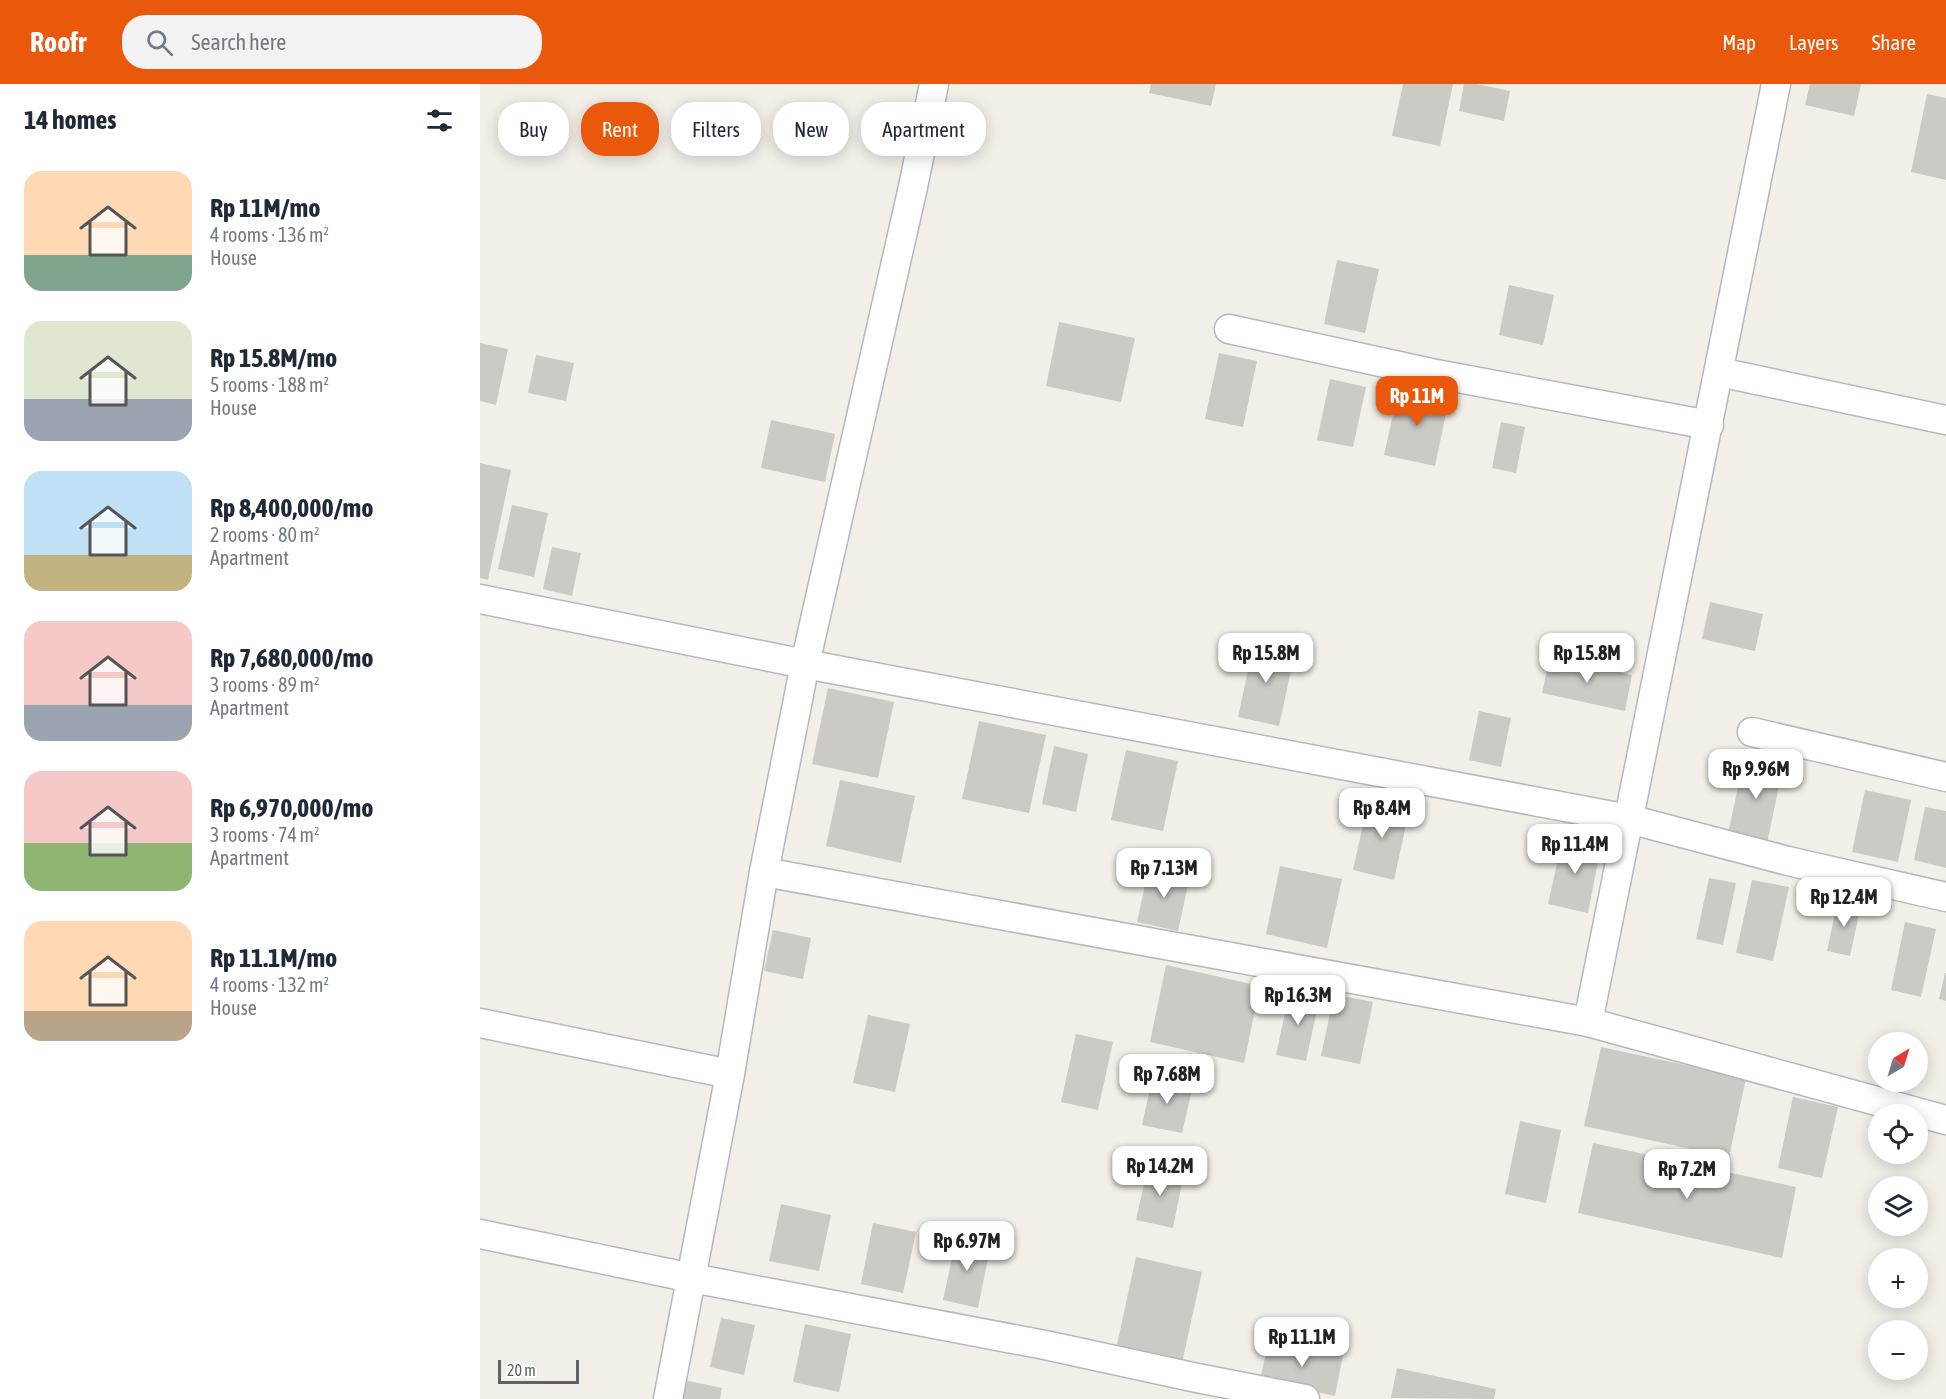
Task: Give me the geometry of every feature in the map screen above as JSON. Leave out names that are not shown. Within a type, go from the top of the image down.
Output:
[{"type":"street","points":[[668,1399],[730,1074],[764,872],[805,664],[934,84]]},
{"type":"street","points":[[1588,1022],[1776,84]]},
{"type":"street","points":[[1229,329],[1431,373],[1709,425]]},
{"type":"street","points":[[1719,372],[1946,420]]},
{"type":"street","points":[[480,599],[805,664],[1629,819],[1788,861],[1946,897]]},
{"type":"street","points":[[1752,732],[1946,777]]},
{"type":"street","points":[[764,872],[1588,1022],[1946,1120]]},
{"type":"street","points":[[480,1023],[730,1074]]},
{"type":"street","points":[[480,1234],[692,1278],[1044,1345],[1195,1389],[1305,1399]]},
{"type":"building","points":[[1151,84],[1216,84],[1211,106],[1149,93]]},
{"type":"building","points":[[1403,84],[1453,84],[1440,146],[1392,136]]},
{"type":"building","points":[[1464,84],[1477,84],[1510,91],[1504,121],[1459,111]]},
{"type":"building","points":[[1810,84],[1861,84],[1854,116],[1805,105]]},
{"type":"building","points":[[1927,94],[1946,98],[1946,180],[1911,172]]},
{"type":"building","points":[[1337,260],[1379,269],[1365,333],[1324,324]]},
{"type":"building","points":[[1509,285],[1554,295],[1543,345],[1499,335]]},
{"type":"building","points":[[1059,322],[1135,338],[1121,402],[1046,386]]},
{"type":"building","points":[[480,343],[508,349],[496,405],[480,401]]},
{"type":"building","points":[[1219,353],[1257,361],[1243,427],[1205,419]]},
{"type":"building","points":[[536,355],[574,363],[566,401],[528,393]]},
{"type":"building","points":[[1330,379],[1366,387],[1353,447],[1317,440]]},
{"type":"building","points":[[1399,388],[1449,399],[1435,466],[1384,455]]},
{"type":"building","points":[[771,420],[835,434],[825,482],[761,468]]},
{"type":"building","points":[[1501,422],[1525,427],[1516,473],[1492,468]]},
{"type":"building","points":[[480,463],[511,470],[488,580],[480,578]]},
{"type":"building","points":[[512,505],[548,513],[534,577],[498,569]]},
{"type":"building","points":[[552,547],[581,553],[572,596],[543,589]]},
{"type":"building","points":[[1710,602],[1763,614],[1755,651],[1702,639]]},
{"type":"building","points":[[1254,643],[1295,652],[1279,726],[1238,717]]},
{"type":"building","points":[[1550,657],[1632,675],[1625,711],[1542,693]]},
{"type":"building","points":[[828,688],[894,702],[878,778],[812,764]]},
{"type":"building","points":[[1479,711],[1511,718],[1501,767],[1469,760]]},
{"type":"building","points":[[979,721],[1046,735],[1029,813],[962,799]]},
{"type":"building","points":[[1054,746],[1088,754],[1076,812],[1042,804]]},
{"type":"building","points":[[1126,750],[1178,761],[1163,831],[1111,820]]},
{"type":"building","points":[[1745,753],[1784,762],[1766,848],[1727,839]]},
{"type":"building","points":[[840,780],[915,796],[901,863],[826,846]]},
{"type":"building","points":[[1865,790],[1911,800],[1898,862],[1852,852]]},
{"type":"building","points":[[1369,798],[1410,807],[1394,880],[1353,870]]},
{"type":"building","points":[[1925,807],[1946,811],[1946,868],[1914,860]]},
{"type":"building","points":[[1563,837],[1601,846],[1588,913],[1548,904]]},
{"type":"building","points":[[1280,866],[1342,879],[1327,948],[1266,934]]},
{"type":"building","points":[[1149,867],[1190,876],[1178,931],[1137,922]]},
{"type":"building","points":[[1709,878],[1736,883],[1723,945],[1696,939]]},
{"type":"building","points":[[1752,880],[1789,887],[1773,961],[1736,953]]},
{"type":"building","points":[[1838,899],[1861,905],[1850,956],[1827,951]]},
{"type":"building","points":[[1905,922],[1936,929],[1921,997],[1891,990]]},
{"type":"building","points":[[773,930],[811,938],[803,979],[764,971]]},
{"type":"building","points":[[1166,965],[1260,986],[1244,1063],[1150,1042]]},
{"type":"building","points":[[1946,973],[1946,1001],[1939,999]]},
{"type":"building","points":[[1290,990],[1320,996],[1306,1061],[1276,1055]]},
{"type":"building","points":[[1334,994],[1373,1002],[1360,1064],[1321,1056]]},
{"type":"building","points":[[868,1015],[910,1024],[895,1092],[853,1083]]},
{"type":"building","points":[[1076,1034],[1113,1042],[1098,1110],[1061,1102]]},
{"type":"building","points":[[1601,1047],[1746,1078],[1729,1157],[1584,1126]]},
{"type":"building","points":[[1153,1076],[1193,1085],[1182,1133],[1142,1125]]},
{"type":"building","points":[[1793,1097],[1838,1107],[1822,1178],[1778,1168]]},
{"type":"building","points":[[1520,1121],[1561,1130],[1546,1203],[1505,1194]]},
{"type":"building","points":[[1593,1143],[1796,1187],[1782,1258],[1578,1213]]},
{"type":"building","points":[[1148,1166],[1184,1173],[1173,1228],[1136,1220]]},
{"type":"building","points":[[781,1204],[831,1215],[819,1271],[769,1261]]},
{"type":"building","points":[[873,1223],[916,1232],[903,1293],[861,1284]]},
{"type":"building","points":[[957,1235],[991,1243],[978,1308],[943,1300]]},
{"type":"building","points":[[1136,1257],[1202,1272],[1182,1363],[1116,1349]]},
{"type":"building","points":[[721,1318],[755,1325],[744,1375],[710,1367]]},
{"type":"building","points":[[805,1324],[851,1334],[839,1392],[793,1382]]},
{"type":"building","points":[[1269,1339],[1343,1355],[1335,1396],[1260,1380]]},
{"type":"building","points":[[1397,1368],[1496,1389],[1494,1399],[1391,1398]]},
{"type":"building","points":[[684,1380],[722,1388],[720,1399],[680,1399]]}]
